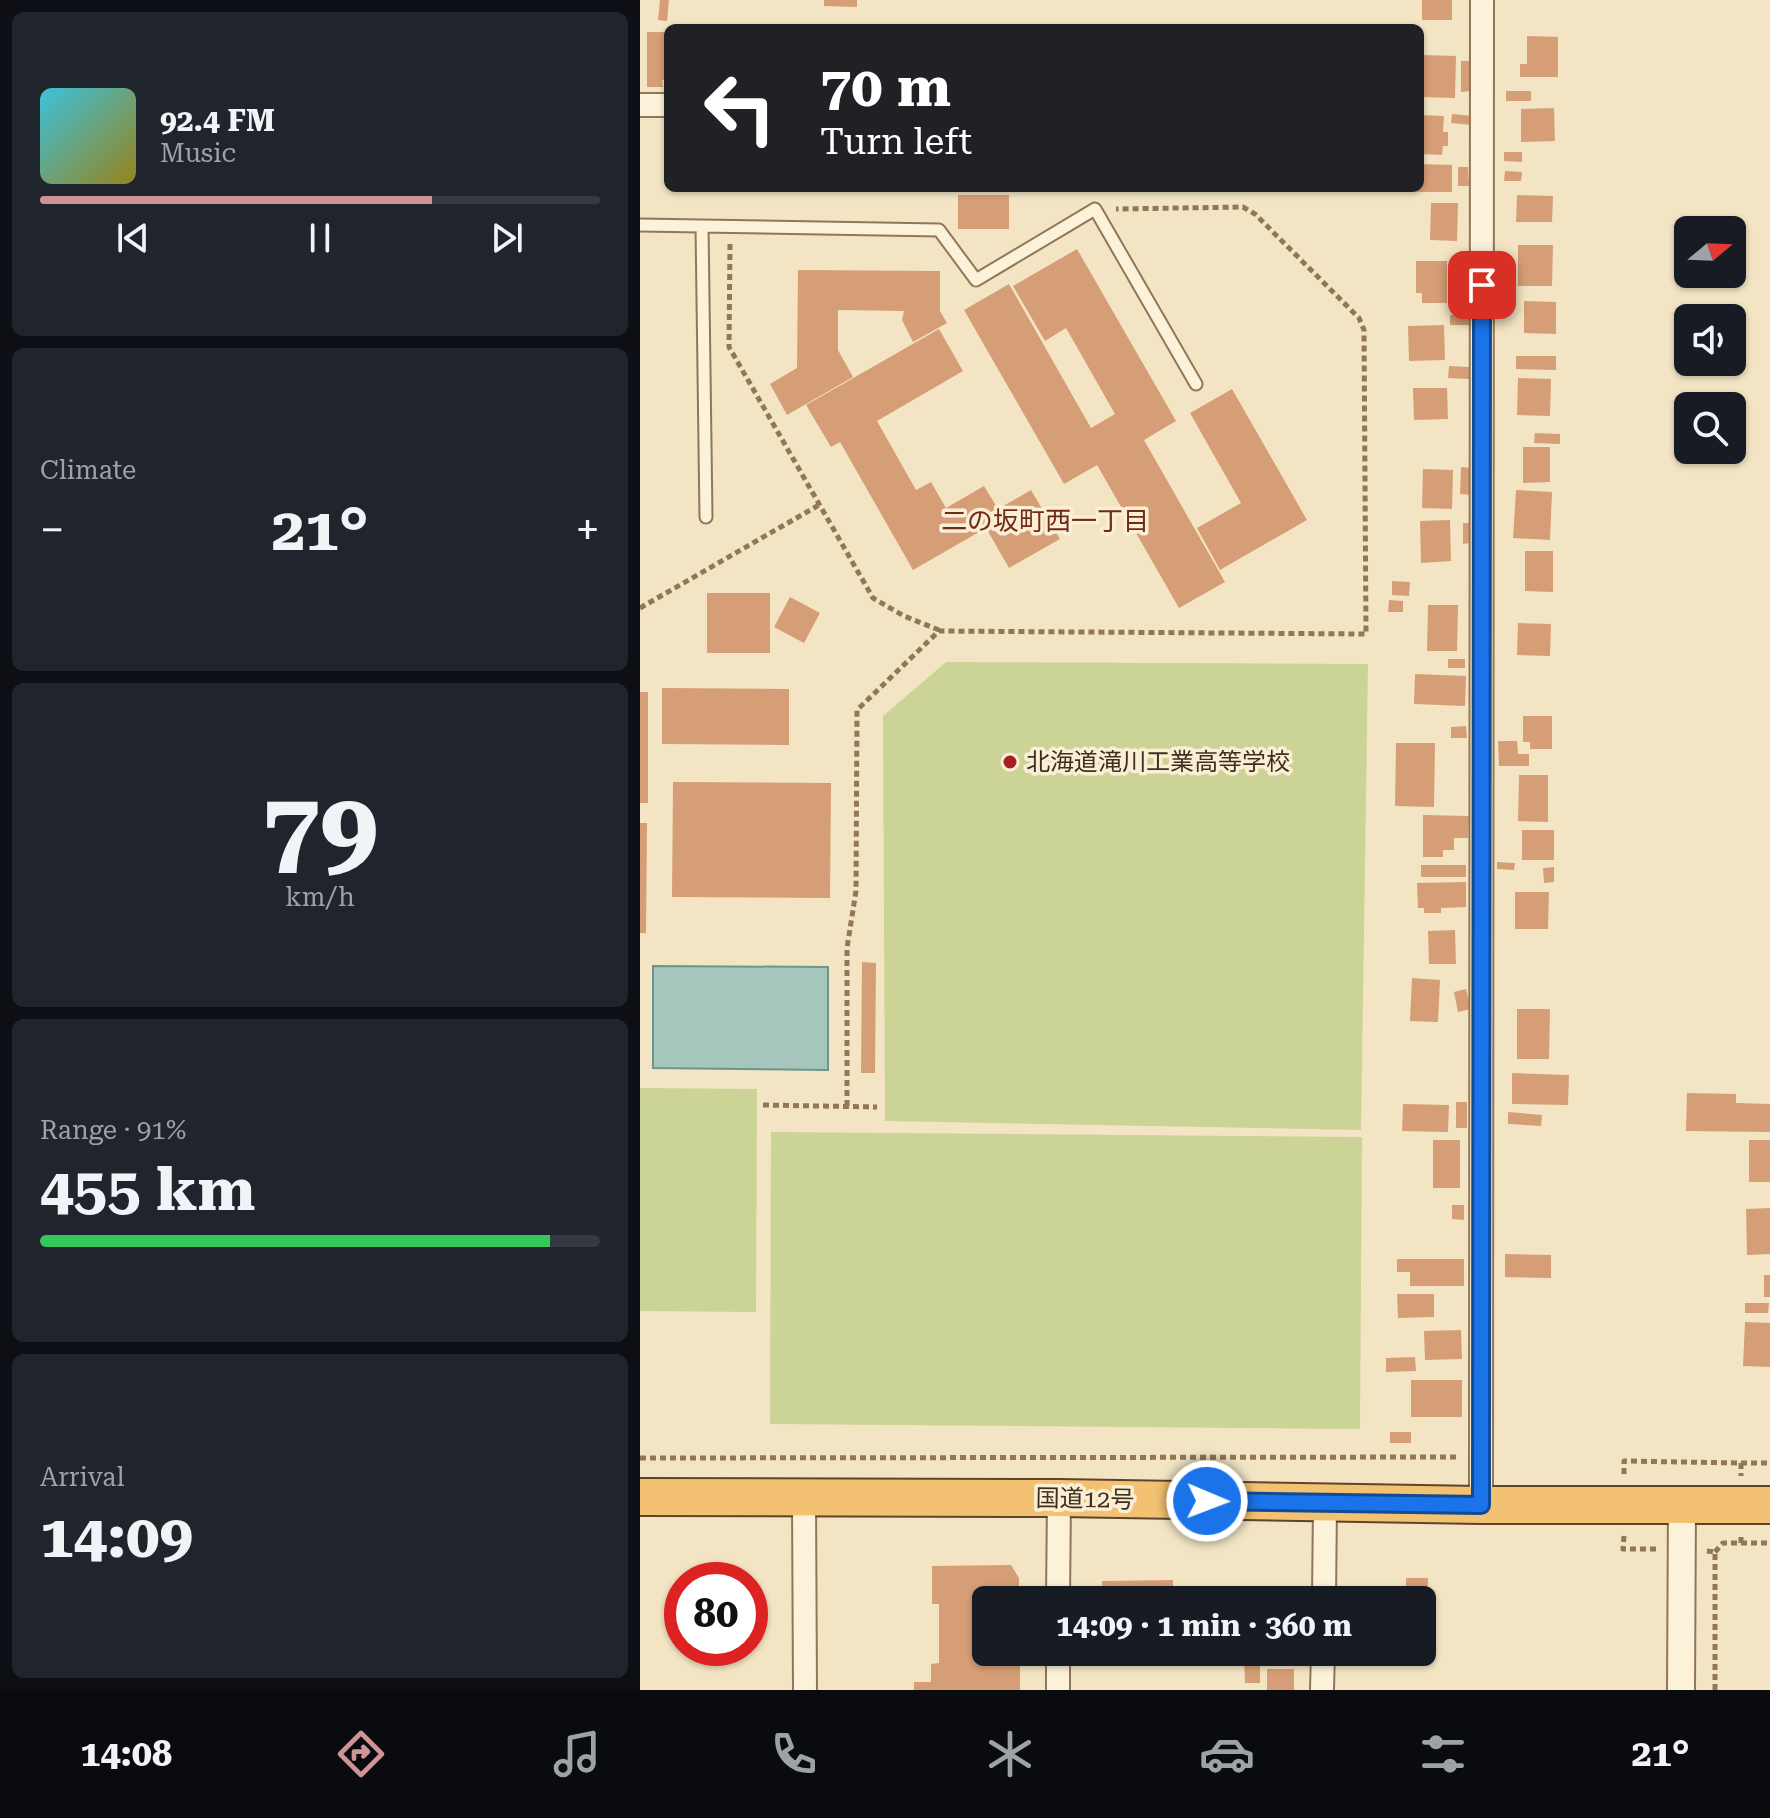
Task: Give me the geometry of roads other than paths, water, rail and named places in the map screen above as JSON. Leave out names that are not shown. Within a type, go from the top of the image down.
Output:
[{"type":"highway","name":"国道12号","points":[[640,1497],[1770,1505]]},
{"type":"street","points":[[1481,1505],[1482,0]]},
{"type":"street","points":[[640,105],[664,105]]},
{"type":"street","points":[[804,1498],[805,1690]]},
{"type":"street","points":[[1058,1586],[1059,1498]]},
{"type":"street","points":[[1324,1586],[1325,1503]]},
{"type":"street","points":[[1681,1690],[1682,1504]]},
{"type":"street","points":[[1058,1666],[1058,1690]]},
{"type":"street","points":[[1322,1690],[1323,1666]]},
{"type":"lane","points":[[640,225],[939,230],[976,280],[1095,209],[1196,384]]},
{"type":"lane","points":[[702,226],[706,517]]},
{"type":"water","points":[[653,966],[828,967],[828,1070],[653,1068]]},
{"type":"place","name":"北海道滝川工業高等学校","points":[[1010,762]]},
{"type":"district","name":"二の坂町西一丁目","points":[[1045,521]]}]
